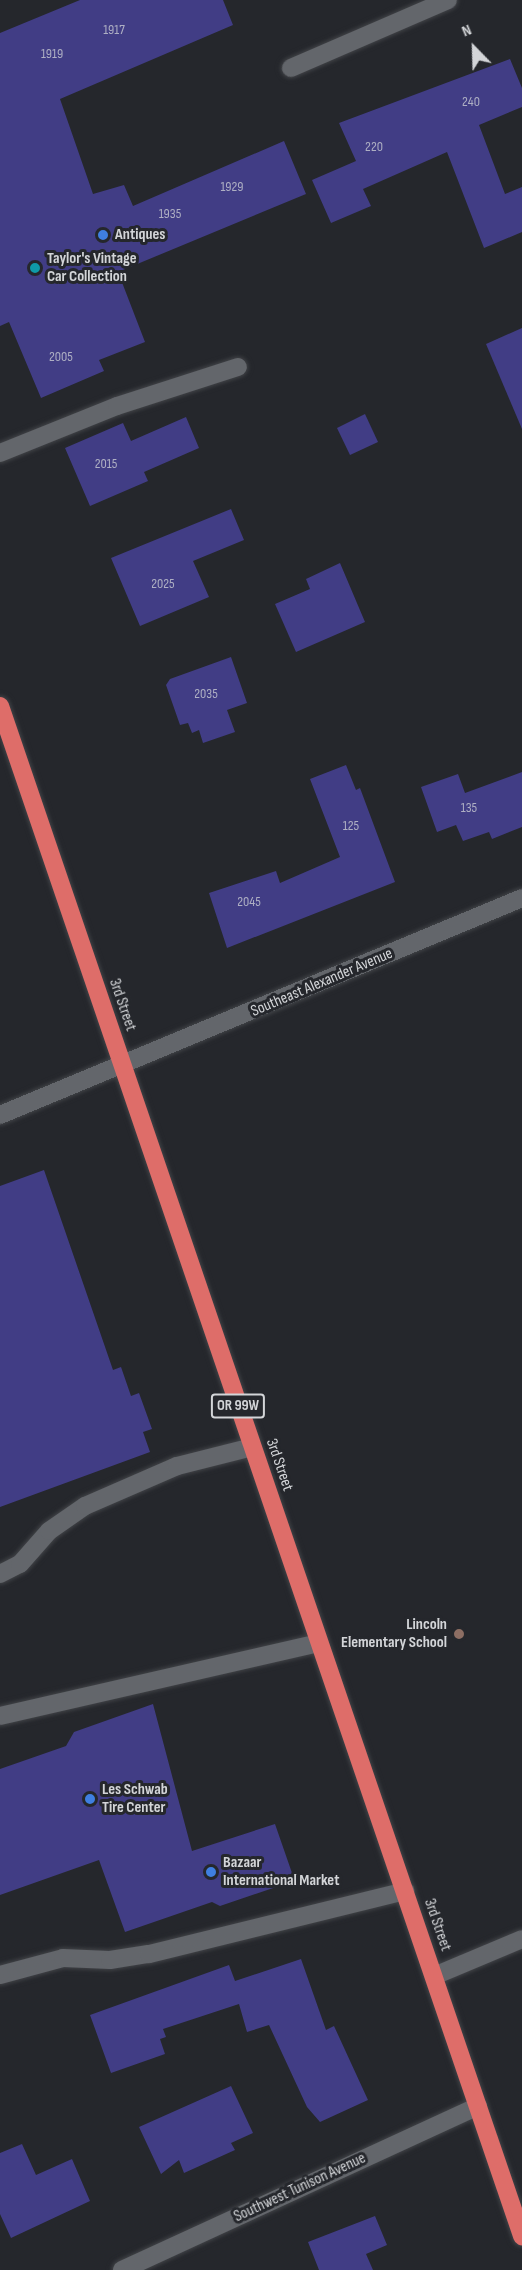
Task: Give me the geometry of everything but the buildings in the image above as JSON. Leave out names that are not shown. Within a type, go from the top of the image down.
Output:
[{"type":"highway","name":"3rd Street","points":[[0,706],[522,2236]]},
{"type":"street","points":[[291,68],[448,0]]},
{"type":"street","points":[[0,453],[117,406],[238,367]]},
{"type":"street","name":"Southeast Alexander Avenue","points":[[0,1115],[122,1067],[522,898]]},
{"type":"street","points":[[0,1574],[20,1564],[49,1531],[85,1506],[177,1466],[252,1447]]},
{"type":"street","points":[[0,1716],[320,1643]]},
{"type":"street","points":[[0,1975],[63,1958],[110,1960],[149,1954],[405,1891]]},
{"type":"street","points":[[434,1976],[522,1939]]},
{"type":"street","name":"Southwest Tunison Avenue","points":[[122,2270],[478,2106]]},
{"type":"place","name":"Antiques","points":[[103,235]]},
{"type":"place","name":"Taylor's Vintage Car Collection","points":[[35,268]]},
{"type":"place","name":"Lincoln Elementary School","points":[[459,1634]]},
{"type":"place","name":"Les Schwab Tire Center","points":[[90,1799]]},
{"type":"place","name":"Bazaar International Market","points":[[211,1872]]}]
